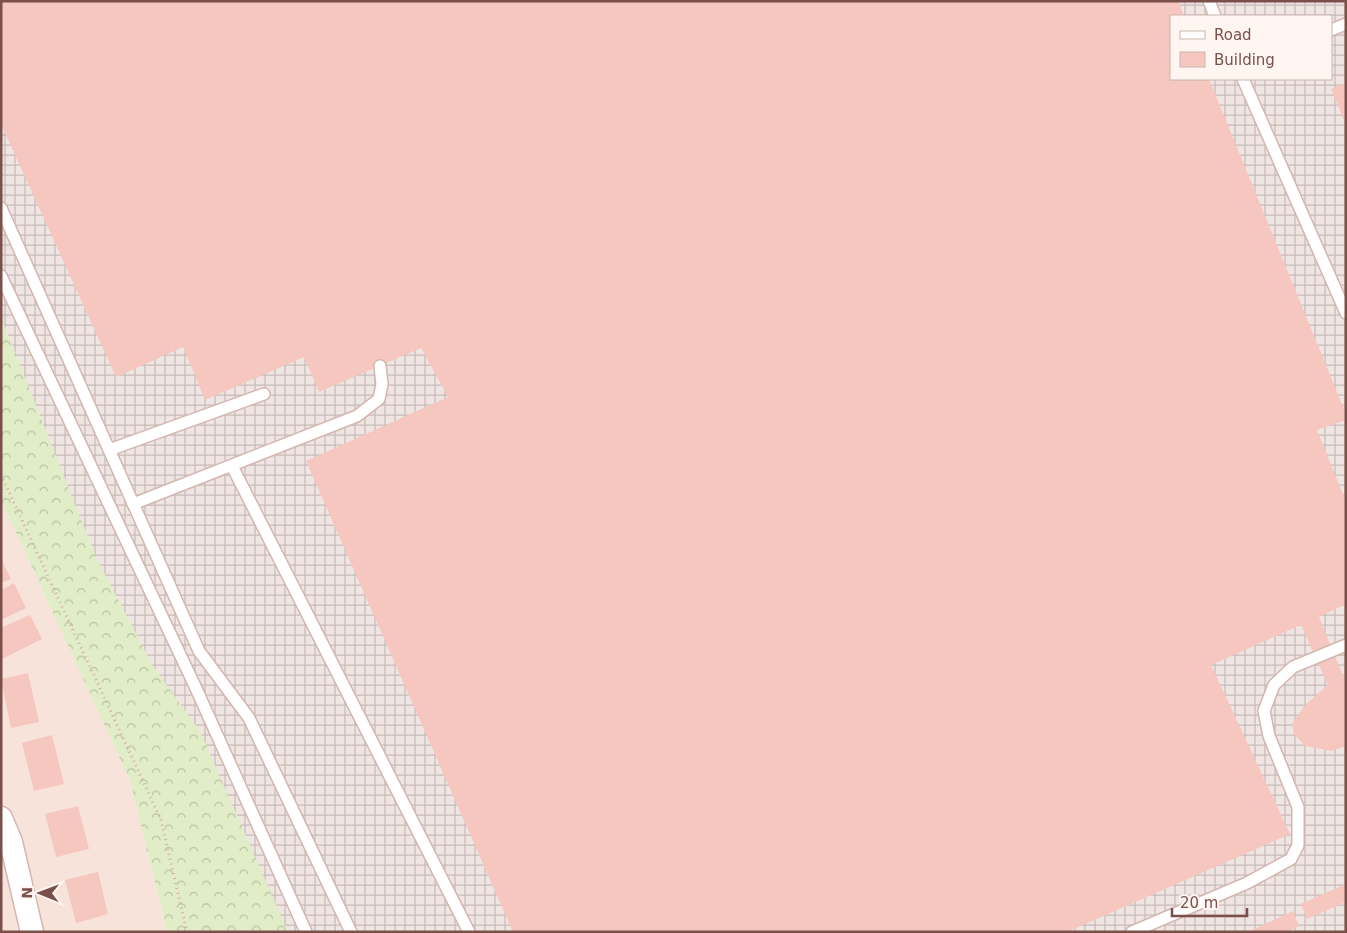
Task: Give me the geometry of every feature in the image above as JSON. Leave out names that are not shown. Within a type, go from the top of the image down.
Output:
[{"type":"street","points":[[1,818],[32,932]]},
{"type":"lane","points":[[1209,1],[1215,15]]},
{"type":"lane","points":[[1332,30],[1346,24]]},
{"type":"lane","points":[[1243,80],[1346,314]]},
{"type":"lane","points":[[1,208],[199,651],[249,718],[351,932]]},
{"type":"lane","points":[[1,276],[190,676],[306,932]]},
{"type":"lane","points":[[133,504],[357,416],[379,399],[382,384],[380,366]]},
{"type":"lane","points":[[109,450],[264,394]]},
{"type":"lane","points":[[232,466],[470,932]]},
{"type":"lane","points":[[1132,932],[1247,883],[1291,859],[1298,845],[1298,807],[1269,736],[1264,711],[1274,685],[1293,667],[1346,645]]},
{"type":"path","points":[[1,475],[161,820],[186,932]]},
{"type":"shaded area","points":[[1,1],[1346,1],[1346,932],[194,932],[1,458]]},
{"type":"shaded area","points":[[1,500],[130,781],[167,932],[1,932]]},
{"type":"green space","points":[[1,317],[96,557],[153,666],[200,731],[288,932],[167,932],[130,781],[1,500]]},
{"type":"building","points":[[1,1],[1178,1],[1184,15],[1170,15],[1170,80],[1209,80],[1346,414],[1346,420],[1317,430],[1346,502],[1346,604],[1319,617],[1344,678],[1346,677],[1346,746],[1332,751],[1305,746],[1294,734],[1292,724],[1305,705],[1328,685],[1301,625],[1211,665],[1290,834],[1067,932],[513,932],[306,461],[448,397],[421,348],[319,392],[304,357],[205,400],[183,347],[116,377],[1,124]]},
{"type":"building","points":[[1346,83],[1346,125],[1331,89]]},
{"type":"building","points":[[1,559],[11,579],[1,583]]},
{"type":"building","points":[[14,583],[26,608],[1,620],[1,590]]},
{"type":"building","points":[[30,615],[42,639],[2,659],[1,628]]},
{"type":"building","points":[[28,673],[39,722],[11,728],[1,679]]},
{"type":"building","points":[[52,735],[64,784],[34,791],[22,743]]},
{"type":"building","points":[[78,806],[89,849],[56,857],[45,814]]},
{"type":"building","points":[[98,872],[108,914],[76,923],[65,880]]},
{"type":"building","points":[[1346,884],[1346,902],[1307,919],[1301,904]]},
{"type":"building","points":[[1293,911],[1299,926],[1286,932],[1248,932]]}]
